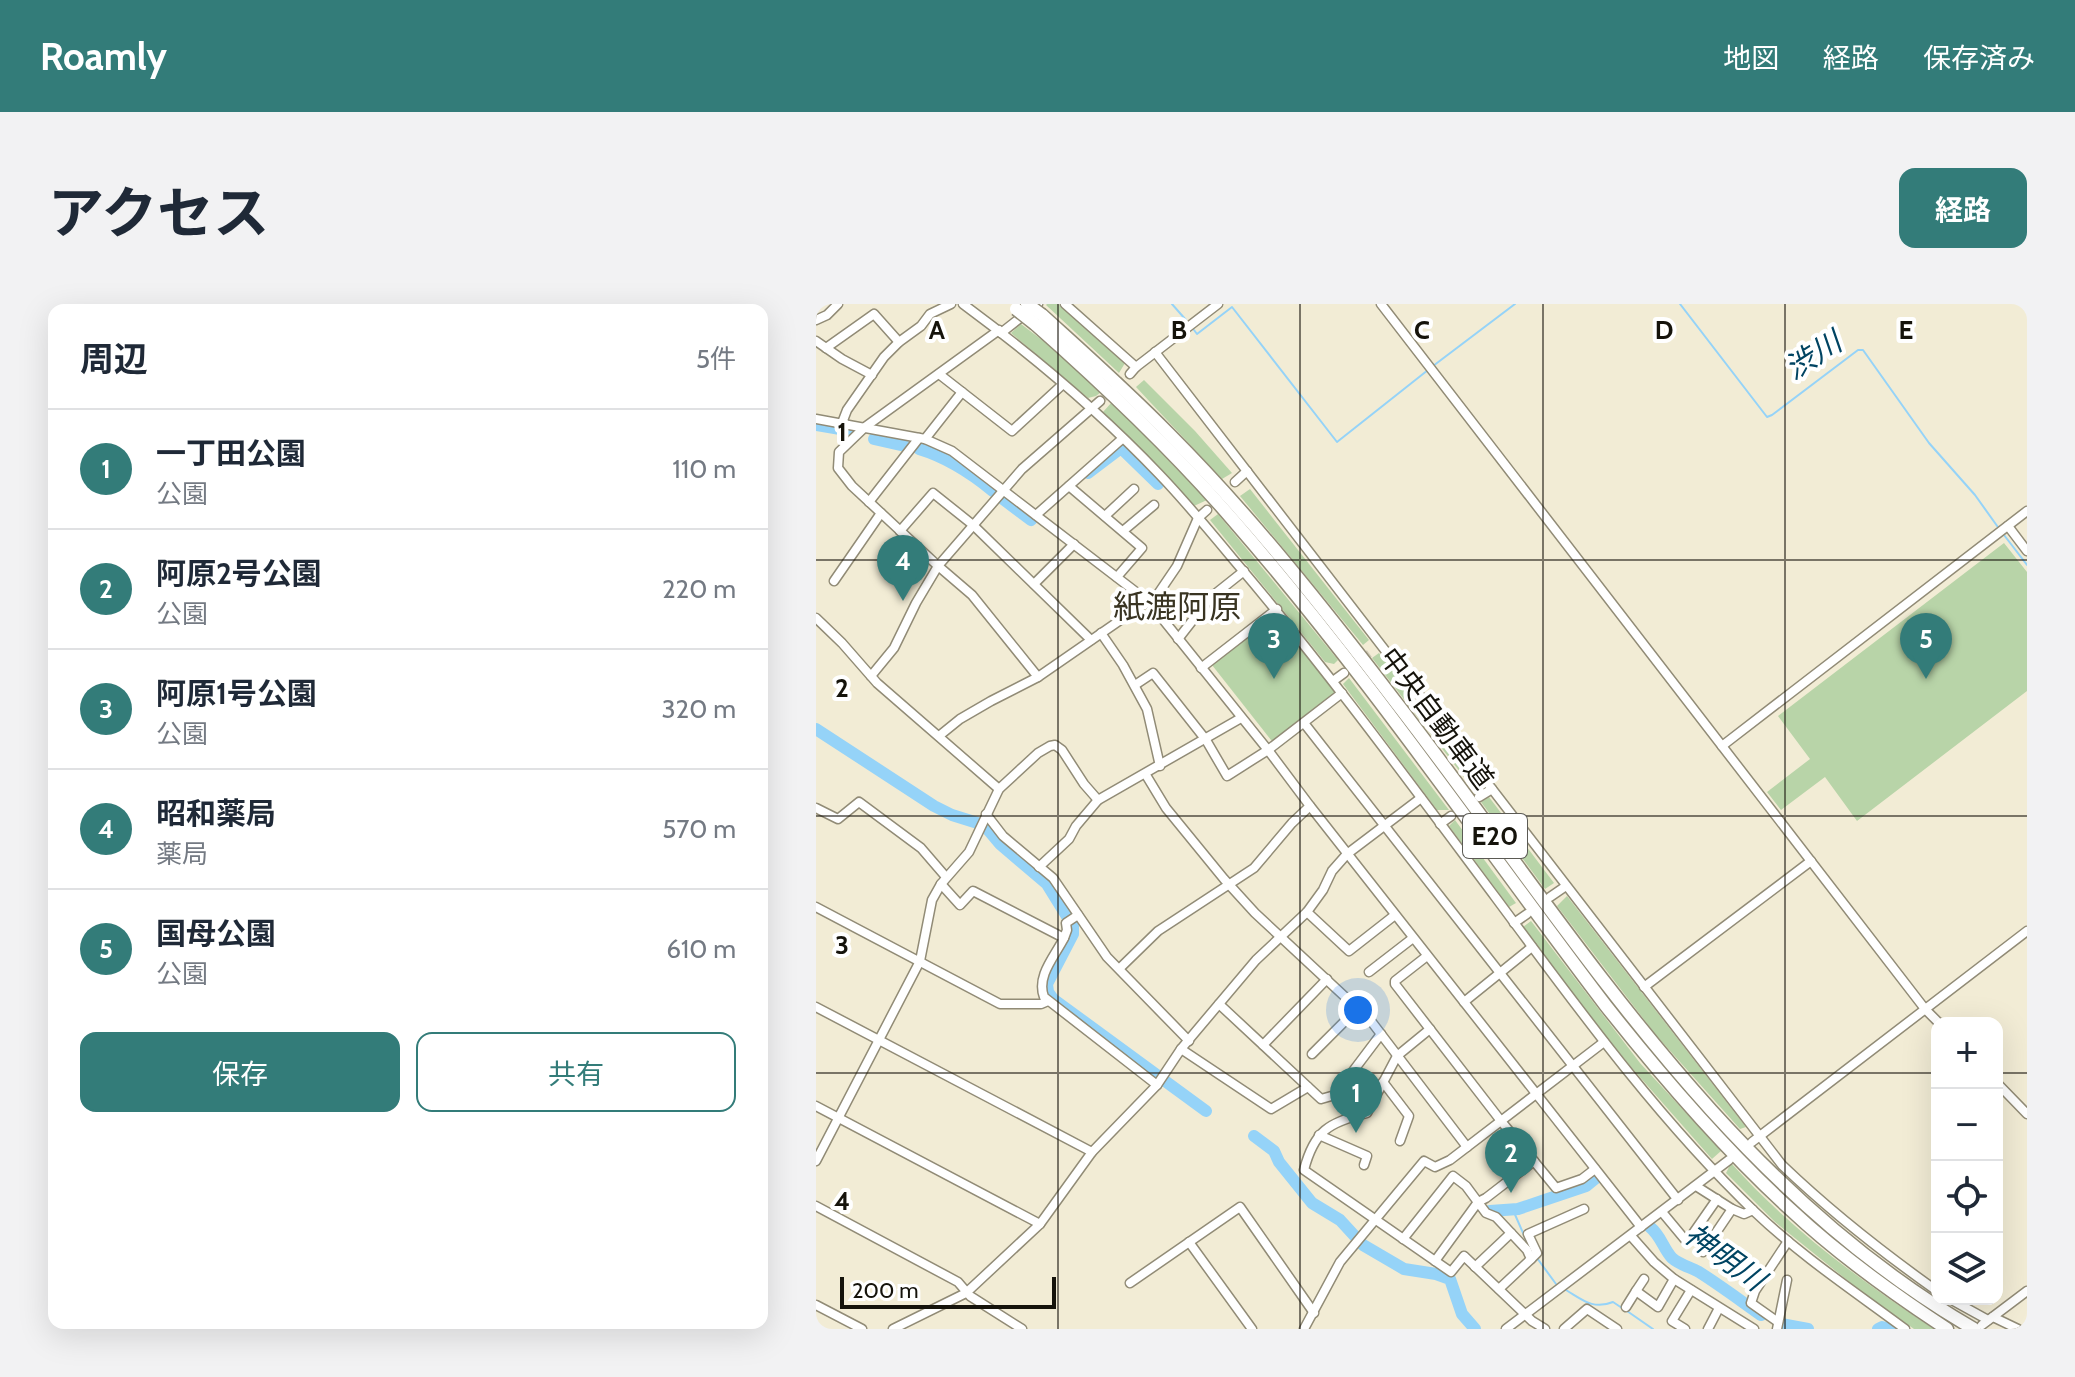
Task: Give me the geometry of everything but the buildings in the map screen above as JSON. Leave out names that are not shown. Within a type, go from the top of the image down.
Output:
[{"type":"highway","name":"中央自動車道","points":[[1017,306],[1038,314],[1105,371],[1171,435],[1239,509],[1407,717],[1616,998],[1724,1124],[1799,1200],[1841,1236],[1914,1291],[1984,1323]]},
{"type":"highway","name":"中央自動車道","points":[[1038,314],[1162,442],[1286,582],[1389,713],[1606,1006],[1703,1122],[1791,1210],[1834,1248],[1947,1329]]},
{"type":"street","points":[[816,320],[827,315],[838,304]]},
{"type":"street","points":[[842,423],[847,410],[884,357],[921,326],[930,314],[951,304]]},
{"type":"street","points":[[963,304],[1000,331],[1090,408],[1159,474],[1277,609],[1604,1042],[1693,1147],[1753,1210],[1788,1241],[1849,1290],[1905,1329]]},
{"type":"street","points":[[1065,304],[1133,371],[1218,304]]},
{"type":"street","points":[[1381,304],[1933,1017]]},
{"type":"street","points":[[826,348],[874,314],[899,342]]},
{"type":"street","points":[[1038,314],[1000,331],[865,427],[839,452],[838,468],[852,486],[972,595],[1038,677]]},
{"type":"street","points":[[816,341],[872,375]]},
{"type":"street","points":[[1155,352],[1644,987],[1756,1140],[1810,1192],[1878,1249],[1931,1287]]},
{"type":"street","points":[[939,374],[1012,431],[1062,385]]},
{"type":"street","points":[[869,502],[962,392]]},
{"type":"street","points":[[871,676],[894,648],[938,566],[1022,469],[1100,401]]},
{"type":"street","points":[[816,419],[922,438],[952,451],[1149,602],[1641,1227]]},
{"type":"street","points":[[1036,515],[1122,439]]},
{"type":"street","points":[[1235,482],[1247,471]]},
{"type":"street","points":[[1069,486],[1142,548],[1117,577]]},
{"type":"street","points":[[1105,516],[1134,489]]},
{"type":"street","points":[[900,531],[933,493],[973,525],[1091,640]]},
{"type":"street","points":[[1123,531],[1154,505]]},
{"type":"street","points":[[939,736],[960,719],[1038,677],[1149,602],[1177,566],[1198,518],[1207,510]]},
{"type":"street","points":[[1722,746],[2027,511]]},
{"type":"street","points":[[834,581],[881,513]]},
{"type":"street","points":[[2003,530],[2027,551]]},
{"type":"street","points":[[1034,584],[1074,544]]},
{"type":"street","points":[[1178,639],[1210,598],[1244,571]]},
{"type":"street","points":[[1201,668],[1277,609]]},
{"type":"street","points":[[816,618],[871,676],[999,789]]},
{"type":"street","points":[[1101,633],[1147,709],[1160,766]]},
{"type":"street","points":[[1370,653],[1381,645]]},
{"type":"street","points":[[1135,685],[1153,673],[1206,740],[1227,776],[1268,750],[1342,693]]},
{"type":"street","points":[[1333,681],[1344,673]]},
{"type":"street","points":[[1039,867],[1069,839],[1098,800],[1241,718]]},
{"type":"street","points":[[1304,723],[1678,1200]]},
{"type":"street","points":[[816,1161],[920,961],[932,900],[943,880],[969,852],[999,789],[1038,753],[1055,745],[1062,750],[1098,800]]},
{"type":"street","points":[[1146,775],[1166,808],[1229,884],[1280,937],[1371,1021],[1467,1147]]},
{"type":"street","points":[[1479,797],[1492,789]]},
{"type":"street","points":[[893,1329],[966,1293],[1040,1224],[1092,1152],[1160,1082],[1181,1049],[1256,960],[1307,912],[1332,871],[1347,854],[1421,798]]},
{"type":"street","points":[[816,808],[838,819],[859,802],[921,848],[960,905],[973,891],[1064,938]]},
{"type":"street","points":[[1120,968],[1158,931],[1254,868],[1310,806]]},
{"type":"street","points":[[986,815],[1003,836],[1053,878],[1107,957],[1189,1041]]},
{"type":"street","points":[[1440,824],[1451,816]]},
{"type":"street","points":[[1644,987],[1811,861]]},
{"type":"street","points":[[1550,897],[1566,886]]},
{"type":"street","points":[[816,907],[1000,1004],[1041,1004],[1048,1001]]},
{"type":"street","points":[[1307,912],[1349,951],[1395,915]]},
{"type":"street","points":[[1514,923],[1527,914]]},
{"type":"street","points":[[1078,915],[1066,923],[1064,938],[1041,981],[1042,993],[1048,1001],[1160,1082]]},
{"type":"street","points":[[1756,1140],[2027,931]]},
{"type":"street","points":[[1369,972],[1413,938]]},
{"type":"street","points":[[1464,1002],[1532,947]]},
{"type":"street","points":[[1427,956],[1395,981],[1501,1121],[1556,1188],[1582,1179],[1595,1169]]},
{"type":"street","points":[[1263,1045],[1327,979]]},
{"type":"street","points":[[1219,1004],[1321,1099],[1335,1095],[1381,1034]]},
{"type":"street","points":[[816,1007],[1092,1152]]},
{"type":"street","points":[[1312,1054],[1358,1008]]},
{"type":"street","points":[[1430,1029],[1397,1056],[1367,1113],[1343,1119],[1319,1135],[1309,1149],[1304,1170],[1451,1272],[1464,1256],[1532,1321],[1545,1329]]},
{"type":"street","points":[[1304,1329],[1340,1262],[1424,1161],[1435,1167],[1450,1160],[1604,1042]]},
{"type":"street","points":[[1181,1049],[1271,1109],[1308,1087]]},
{"type":"street","points":[[1383,1082],[1409,1116],[1400,1141]]},
{"type":"street","points":[[2003,1089],[2027,1114]]},
{"type":"street","points":[[816,1106],[1040,1224]]},
{"type":"street","points":[[1319,1135],[1367,1156],[1364,1165]]},
{"type":"street","points":[[1506,1329],[1729,1160]]},
{"type":"street","points":[[1435,1261],[1478,1202],[1534,1161]]},
{"type":"street","points":[[1403,1239],[1453,1176],[1466,1186],[1486,1213],[1496,1217],[1527,1250],[1531,1259]]},
{"type":"street","points":[[1696,1186],[1732,1209],[1744,1214],[1753,1210]]},
{"type":"street","points":[[1662,1212],[1687,1242],[1717,1199]]},
{"type":"street","points":[[816,1206],[958,1282],[966,1293],[1022,1329]]},
{"type":"street","points":[[1130,1283],[1240,1207],[1314,1313]]},
{"type":"street","points":[[1499,1289],[1537,1253],[1528,1234],[1584,1209]]},
{"type":"street","points":[[1703,1252],[1732,1209]]},
{"type":"street","points":[[1475,1267],[1511,1233]]},
{"type":"street","points":[[1631,1236],[1674,1279],[1754,1329]]},
{"type":"street","points":[[1787,1280],[1777,1325],[1751,1303],[1755,1291],[1788,1241]]},
{"type":"street","points":[[1189,1242],[1252,1329]]},
{"type":"street","points":[[1626,1307],[1644,1279]]},
{"type":"street","points":[[1636,1291],[1658,1307],[1674,1279]]},
{"type":"street","points":[[1685,1329],[1672,1321],[1691,1290]]},
{"type":"street","points":[[1984,1323],[2027,1291]]},
{"type":"street","points":[[816,1305],[862,1329]]},
{"type":"street","points":[[1958,1305],[1984,1323],[2018,1329]]},
{"type":"street","points":[[1708,1329],[1719,1308]]},
{"type":"street","points":[[1564,1329],[1587,1309],[1617,1329]]},
{"type":"green space","points":[[1058,304],[1065,309],[1125,363],[1119,373],[1046,305]]},
{"type":"green space","points":[[1021,324],[1101,392],[1088,398],[1011,333]]},
{"type":"green space","points":[[1144,380],[1232,473],[1222,479],[1136,387]]},
{"type":"green space","points":[[1112,402],[1207,500],[1194,506],[1103,412]]},
{"type":"green space","points":[[1250,489],[1369,640],[1363,645],[1240,496]]},
{"type":"green space","points":[[1218,514],[1338,660],[1334,664],[1325,662],[1210,520]]},
{"type":"green space","points":[[2004,543],[2027,572],[2027,691],[1857,821],[1825,777],[1781,810],[1767,792],[1810,759],[1778,716]]},
{"type":"green space","points":[[1275,615],[1337,692],[1274,741],[1212,665]]},
{"type":"green space","points":[[1379,653],[1481,785],[1474,790],[1372,658]]},
{"type":"green space","points":[[1349,678],[1449,810],[1437,810],[1343,684]]},
{"type":"green space","points":[[1489,797],[1554,883],[1545,889],[1481,802]]},
{"type":"green space","points":[[1455,820],[1516,903],[1509,907],[1449,826]]},
{"type":"green space","points":[[1567,896],[1746,1127],[1740,1129],[1655,1034],[1557,906]]},
{"type":"green space","points":[[1531,921],[1640,1063],[1721,1151],[1712,1159],[1582,1006],[1523,927]]},
{"type":"green space","points":[[1731,1163],[1777,1210],[1827,1253],[1934,1329],[1914,1329],[1863,1293],[1775,1222],[1726,1173]]},
{"type":"waterway","points":[[1172,304],[1186,320]]},
{"type":"waterway","name":"渋川","points":[[1433,366],[1515,304]]},
{"type":"waterway","name":"渋川","points":[[1680,304],[1767,417],[1858,350],[1863,350],[1929,443],[1975,495],[2000,530]]},
{"type":"waterway","name":"渋川","points":[[1194,330],[1197,334],[1232,307],[1337,442],[1428,370]]},
{"type":"waterway","name":"渋川","points":[[816,425],[852,431]]},
{"type":"waterway","name":"渋川","points":[[874,439],[905,446]]},
{"type":"waterway","name":"渋川","points":[[1088,473],[1121,448],[1158,484]]},
{"type":"waterway","name":"渋川","points":[[919,449],[958,466],[993,491]]},
{"type":"waterway","name":"渋川","points":[[1003,499],[1032,519]]},
{"type":"waterway","name":"渋川","points":[[2004,535],[2027,565]]},
{"type":"waterway","points":[[816,729],[934,806],[984,825],[1000,844],[1047,884],[1073,926],[1073,934],[1047,984],[1048,992],[1053,999],[1206,1111]]},
{"type":"waterway","points":[[1254,1136],[1274,1151],[1279,1162],[1312,1203],[1340,1220],[1363,1245],[1404,1269],[1450,1279],[1462,1314],[1475,1329]]},
{"type":"waterway","name":"神明川","points":[[1490,1211],[1518,1209],[1586,1186],[1597,1177]]},
{"type":"waterway","points":[[1513,1210],[1530,1249]]},
{"type":"waterway","name":"神明川","points":[[1650,1227],[1672,1258],[1699,1272],[1761,1315]]},
{"type":"waterway","points":[[1537,1258],[1556,1284]]},
{"type":"waterway","points":[[1566,1290],[1588,1303],[1600,1305],[1613,1302],[1622,1308]]},
{"type":"waterway","points":[[1627,1311],[1653,1329]]},
{"type":"waterway","name":"神明川","points":[[1781,1324],[1808,1329]]},
{"type":"waterway","name":"神明川","points":[[1878,1329],[1891,1329]]},
{"type":"tunnel","points":[[1100,401],[1130,374]]},
{"type":"tunnel","points":[[1344,673],[1370,653]]},
{"type":"place","name":"昭和薬局","points":[[903,601]]},
{"type":"place","name":"阿原1号公園","points":[[1274,679]]},
{"type":"place","name":"国母公園","points":[[1926,679]]},
{"type":"place","name":"一丁田公園","points":[[1356,1133]]},
{"type":"place","name":"阿原2号公園","points":[[1511,1193]]},
{"type":"district","name":"紙漉阿原","points":[[1177,606]]}]
